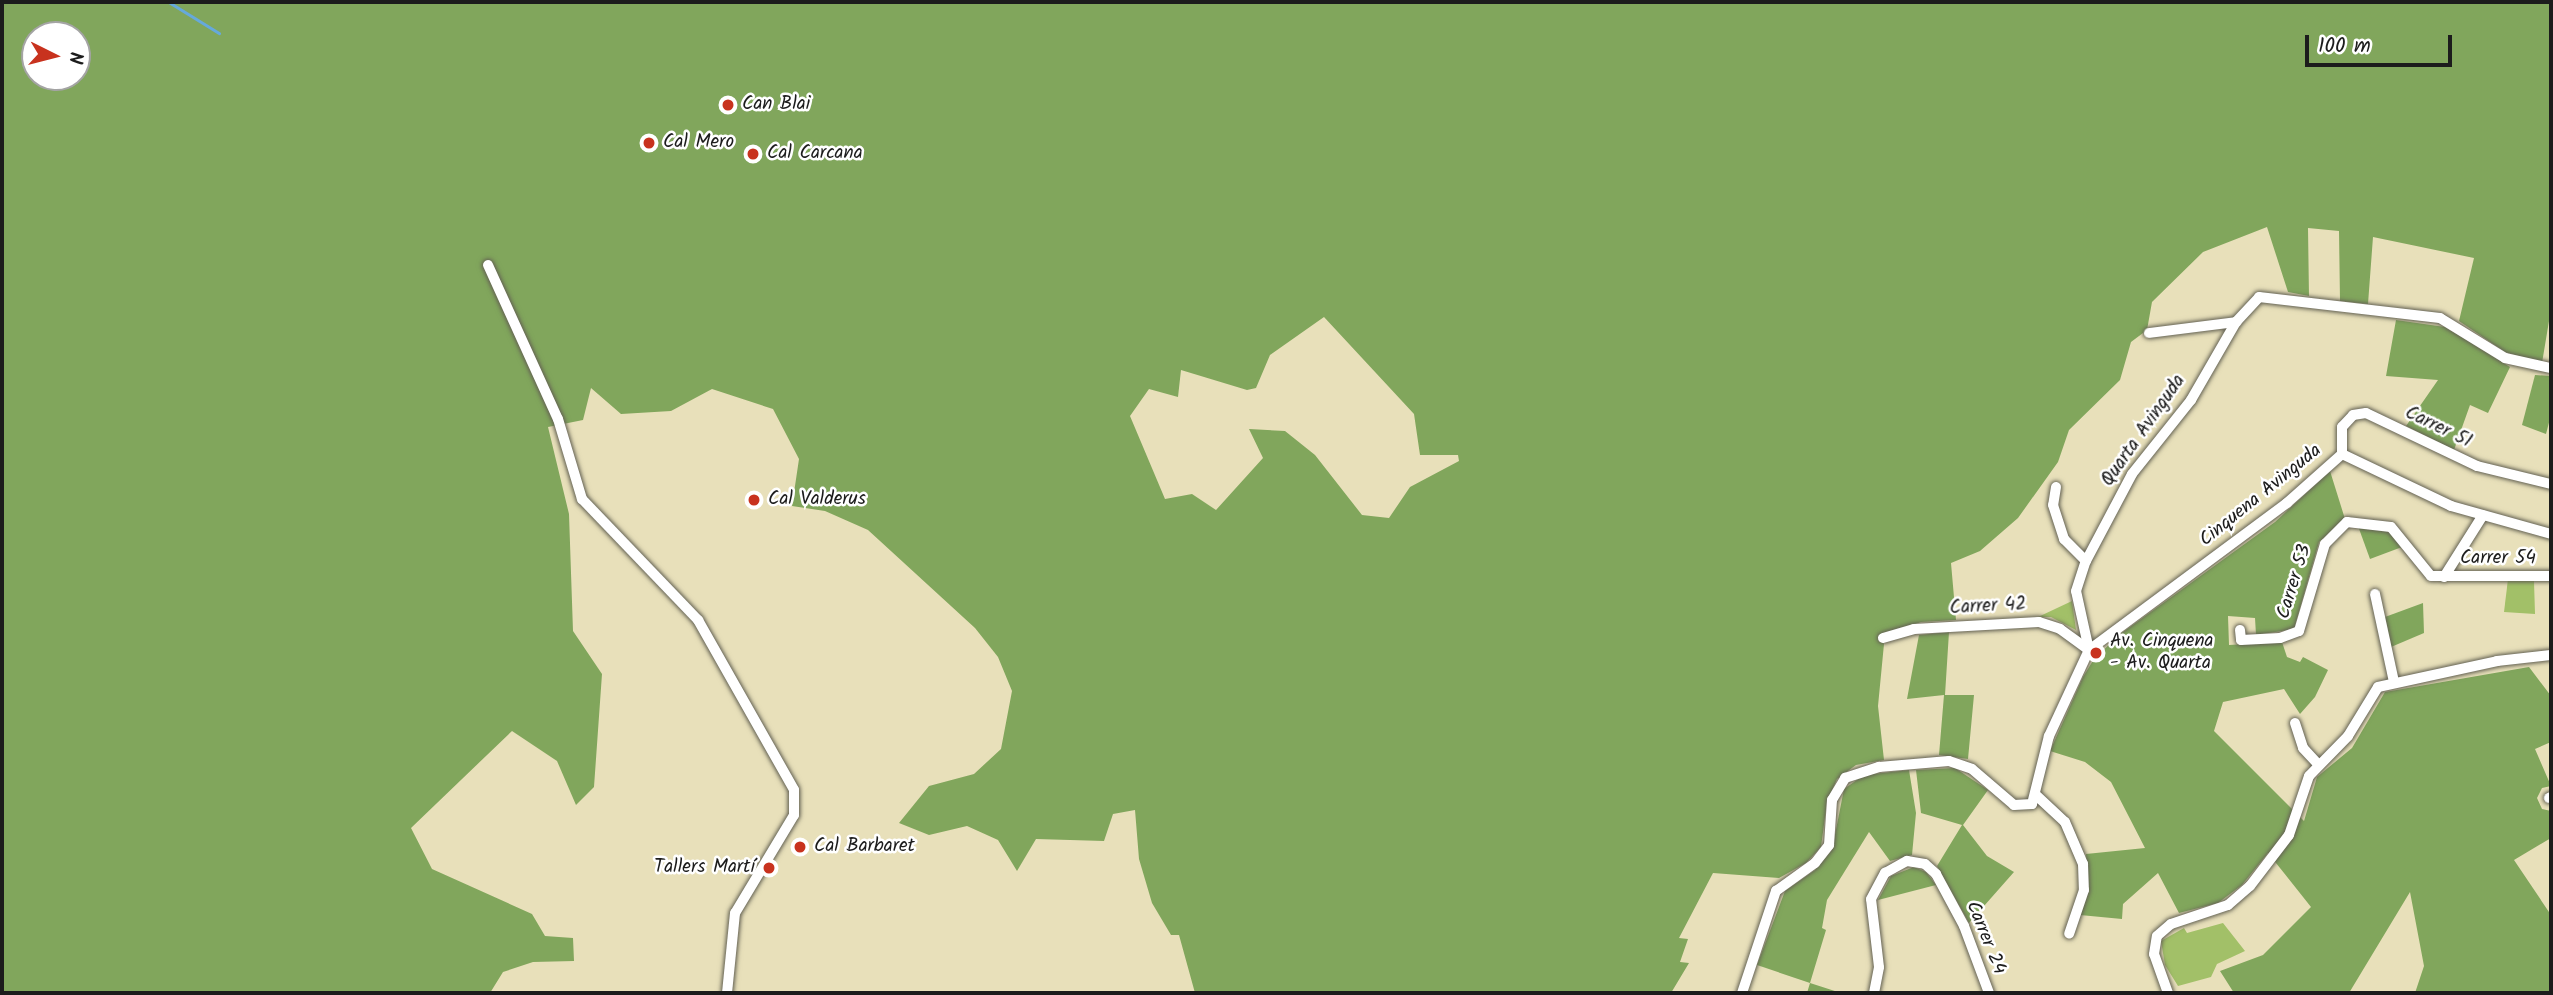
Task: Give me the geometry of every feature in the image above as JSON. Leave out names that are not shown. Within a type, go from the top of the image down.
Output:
[{"type":"street","points":[[488,265],[558,419],[582,499],[646,570],[691,611],[788,775],[796,804],[789,824],[735,913],[728,958],[727,993]]},
{"type":"street","name":"Quarta Avinguda","points":[[2089,650],[2076,591],[2086,561],[2132,474],[2191,400],[2235,322],[2255,299],[2266,295],[2440,318],[2505,358],[2551,368]]},
{"type":"street","points":[[2149,333],[2235,322]]},
{"type":"street","name":"Carrer 51","points":[[2342,454],[2342,427],[2353,415],[2366,413],[2477,466],[2551,484]]},
{"type":"street","name":"Cinquena Avinguda","points":[[2089,650],[2282,506],[2342,454],[2451,506],[2551,534]]},
{"type":"street","points":[[2056,487],[2053,505],[2064,539],[2086,561]]},
{"type":"street","points":[[2444,576],[2483,515]]},
{"type":"street","name":"Carrer 53","points":[[2240,630],[2241,640],[2280,638],[2299,631],[2325,544],[2347,522],[2391,527],[2426,572],[2444,576]]},
{"type":"street","name":"Carrer 54","points":[[2444,576],[2551,576]]},
{"type":"street","points":[[2375,594],[2394,682]]},
{"type":"street","name":"Carrer 42","points":[[1883,638],[1914,629],[2039,622],[2060,629],[2089,650]]},
{"type":"street","points":[[1742,993],[1776,891],[1815,863],[1829,845],[1832,800],[1845,778],[1879,767],[1949,761],[1972,769],[2014,805],[2028,807],[2037,796],[2040,761],[2089,650]]},
{"type":"street","points":[[2168,993],[2154,954],[2157,936],[2177,921],[2225,906],[2247,889],[2289,835],[2309,776],[2348,736],[2378,687],[2394,682],[2448,675],[2497,661],[2551,655]]},
{"type":"street","points":[[2295,723],[2303,748],[2319,765]]},
{"type":"street","points":[[2037,796],[2065,822],[2083,864],[2084,890],[2069,934]]},
{"type":"street","name":"Carrer 24","points":[[1874,993],[1879,967],[1871,899],[1885,873],[1907,861],[1925,864],[1936,874],[1964,926],[1989,993]]},
{"type":"green space","points":[[2,2],[2551,2],[2551,309],[2542,363],[2505,352],[2459,321],[2474,258],[2373,237],[2368,304],[2340,301],[2339,231],[2308,228],[2309,296],[2288,292],[2267,227],[2203,252],[2152,302],[2147,330],[2131,342],[2120,380],[2069,430],[2058,462],[2018,518],[1980,551],[1951,563],[1956,620],[1921,622],[1880,637],[1884,644],[1878,706],[1884,760],[1856,765],[1837,779],[1827,802],[1821,847],[1806,863],[1779,878],[1713,873],[1679,938],[1688,939],[1680,962],[1689,963],[1671,993],[1195,993],[1179,935],[1171,935],[1152,903],[1139,859],[1135,810],[1113,814],[1104,841],[1036,839],[1017,871],[998,840],[967,826],[929,835],[899,823],[929,786],[974,774],[1001,749],[1012,691],[998,657],[975,628],[868,530],[825,511],[792,506],[799,459],[773,409],[712,389],[671,411],[621,414],[591,388],[583,420],[548,427],[569,514],[573,631],[602,674],[594,787],[576,805],[557,761],[512,731],[411,828],[432,869],[532,914],[545,936],[573,938],[574,961],[533,962],[503,972],[490,993],[2,993]],"holes":[[[1324,317],[1414,414],[1420,455],[1458,455],[1459,461],[1410,487],[1389,518],[1362,515],[1315,455],[1285,431],[1249,429],[1263,458],[1216,510],[1192,494],[1165,499],[1130,416],[1149,389],[1178,397],[1181,370],[1247,390],[1256,388],[1270,355]]]},
{"type":"green space","points":[[2396,320],[2445,327],[2510,367],[2488,413],[2470,405],[2454,450],[2406,426],[2438,380],[2386,376]]},
{"type":"green space","points":[[2535,375],[2551,376],[2551,415],[2546,434],[2522,425]]},
{"type":"green space","points":[[2330,471],[2345,519],[2319,542],[2294,629],[2256,635],[2255,618],[2228,616],[2229,645],[2282,642],[2287,657],[2300,662],[2303,657],[2328,670],[2315,697],[2300,714],[2284,689],[2223,702],[2214,731],[2304,821],[2317,777],[2352,748],[2385,692],[2529,667],[2551,696],[2551,742],[2535,749],[2551,786],[2542,788],[2537,798],[2542,809],[2551,811],[2551,838],[2514,860],[2551,915],[2551,993],[2415,993],[2424,966],[2410,892],[2349,993],[2234,993],[2220,971],[2263,955],[2311,907],[2268,853],[2242,885],[2218,903],[2179,913],[2158,873],[2123,904],[2122,919],[2080,915],[2088,886],[2086,854],[2145,848],[2111,782],[2085,762],[2050,751],[2083,677],[2094,659],[2119,635],[2275,522]]},
{"type":"green space","points":[[2358,526],[2390,532],[2402,547],[2370,559]]},
{"type":"green space","points":[[2508,579],[2534,581],[2535,614],[2504,612]]},
{"type":"green space","points":[[2072,601],[2076,630],[2051,617],[2038,617]]},
{"type":"green space","points":[[2423,603],[2424,633],[2391,647],[2385,617]]},
{"type":"green space","points":[[1949,632],[1945,695],[1974,695],[1968,759],[1939,755],[1944,695],[1907,699],[1919,635]]},
{"type":"green space","points":[[1955,768],[1988,790],[1963,825],[1987,856],[2014,872],[1969,923],[1937,866],[1962,825],[1921,813],[1916,770]]},
{"type":"green space","points":[[1909,770],[1916,813],[1912,855],[1890,861],[1869,832],[1827,900],[1822,928],[1826,930],[1810,983],[1757,965],[1785,891],[1815,870],[1832,850],[1844,789],[1864,775]]},
{"type":"green space","points":[[1914,867],[1926,872],[1936,885],[1878,900],[1891,876]]},
{"type":"green space","points":[[2223,923],[2245,951],[2217,964],[2211,977],[2178,986],[2165,965],[2161,941],[2184,928],[2187,933]]},
{"type":"green space","points":[[1810,983],[1841,993],[1807,993]]},
{"type":"waterway","points":[[169,2],[219,33]]},
{"type":"place","name":"Can Blai","points":[[728,105]]},
{"type":"place","name":"Cal Mero","points":[[649,143]]},
{"type":"place","name":"Cal Carcana","points":[[753,154]]},
{"type":"place","name":"Cal Valderus","points":[[754,500]]},
{"type":"place","name":"Av. Cinquena - Av. Quarta","points":[[2096,653]]},
{"type":"place","name":"Cal Barbaret","points":[[800,847]]},
{"type":"place","name":"Tallers Martí","points":[[769,868]]}]
